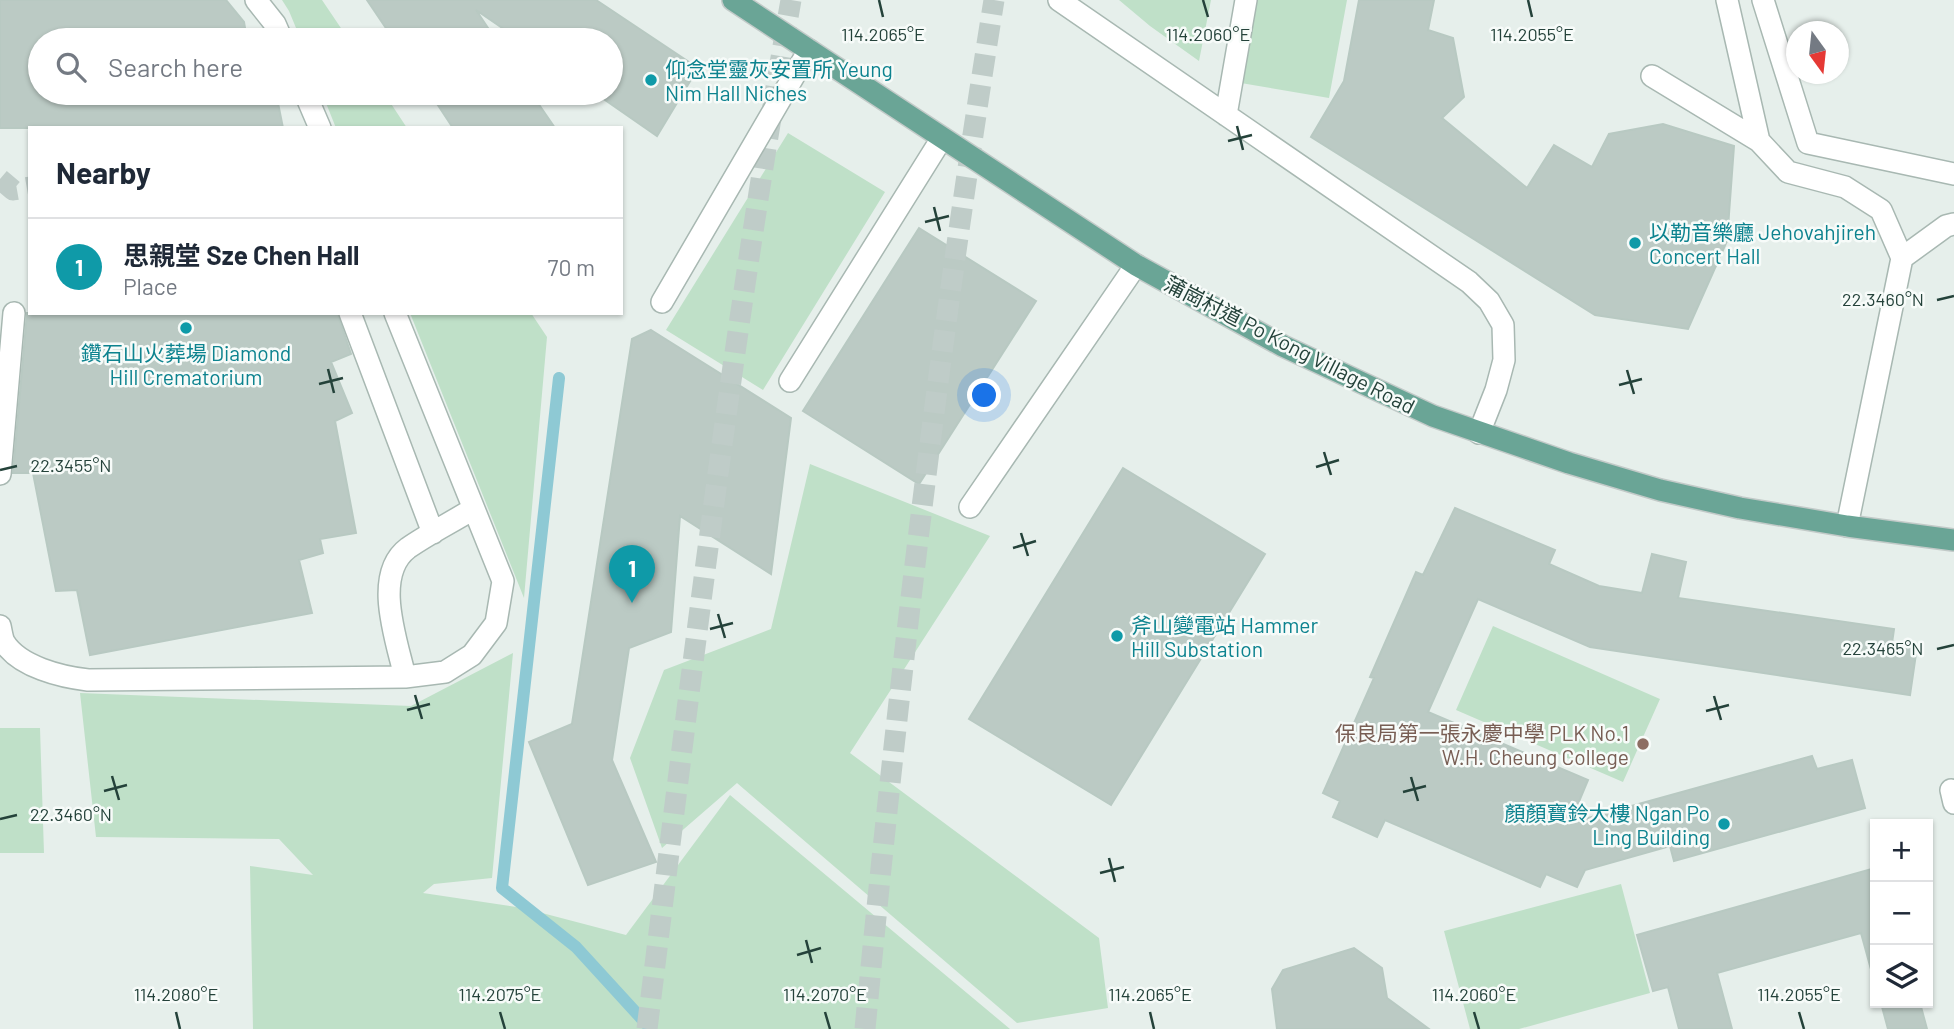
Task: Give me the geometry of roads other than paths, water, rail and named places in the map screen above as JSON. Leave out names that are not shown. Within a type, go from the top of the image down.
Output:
[{"type":"main road","name":"蒲崗村道 Po Kong Village Road","points":[[733,0],[1136,265],[1349,379],[1479,433],[1660,489],[1740,508],[1954,540]]},
{"type":"lane","points":[[256,0],[277,28]]},
{"type":"lane","points":[[1059,0],[1469,282],[1489,301],[1503,326],[1504,360],[1496,390],[1479,433]]},
{"type":"lane","points":[[1226,115],[1246,0]]},
{"type":"lane","points":[[1727,0],[1759,141]]},
{"type":"lane","points":[[1763,0],[1808,143],[1954,174]]},
{"type":"lane","points":[[662,302],[809,50]]},
{"type":"lane","points":[[1652,76],[1759,141],[1788,172],[1845,187],[1881,209],[1902,258],[1847,526]]},
{"type":"lane","points":[[310,105],[319,126]]},
{"type":"lane","points":[[790,381],[942,138]]},
{"type":"lane","points":[[1902,258],[1946,226],[1954,224]]},
{"type":"lane","points":[[970,507],[1136,265]]},
{"type":"lane","points":[[0,474],[14,313]]},
{"type":"lane","points":[[351,315],[433,533]]},
{"type":"lane","points":[[0,626],[4,642],[23,660],[62,677],[75,679],[405,677],[445,672],[472,655],[496,624],[503,581],[396,315]]},
{"type":"lane","points":[[405,677],[388,604],[389,576],[405,550],[473,509]]},
{"type":"waterway","points":[[559,378],[502,888],[576,947],[651,1029]]},
{"type":"tunnel","points":[[647,1029],[730,385],[791,0]]},
{"type":"tunnel","points":[[865,1029],[921,513],[955,256],[994,0]]},
{"type":"tunnel","points":[[0,179],[13,190],[28,187]]},
{"type":"place","name":"仰念堂靈灰安置所 Yeung Nim Hall Niches","points":[[651,80]]},
{"type":"place","name":"以勒音樂廳 Jehovahjireh Concert Hall","points":[[1635,243]]},
{"type":"place","name":"鑽石山火葬場 Diamond Hill Crematorium","points":[[186,328]]},
{"type":"place","name":"思親堂 Sze Chen Hall","points":[[632,603]]},
{"type":"place","name":"斧山變電站 Hammer Hill Substation","points":[[1117,636]]},
{"type":"place","name":"保良局第一張永慶中學 PLK No.1 W.H. Cheung College","points":[[1643,744]]},
{"type":"place","name":"顏顏寶鈴大樓 Ngan Po Ling Building","points":[[1724,824]]}]
